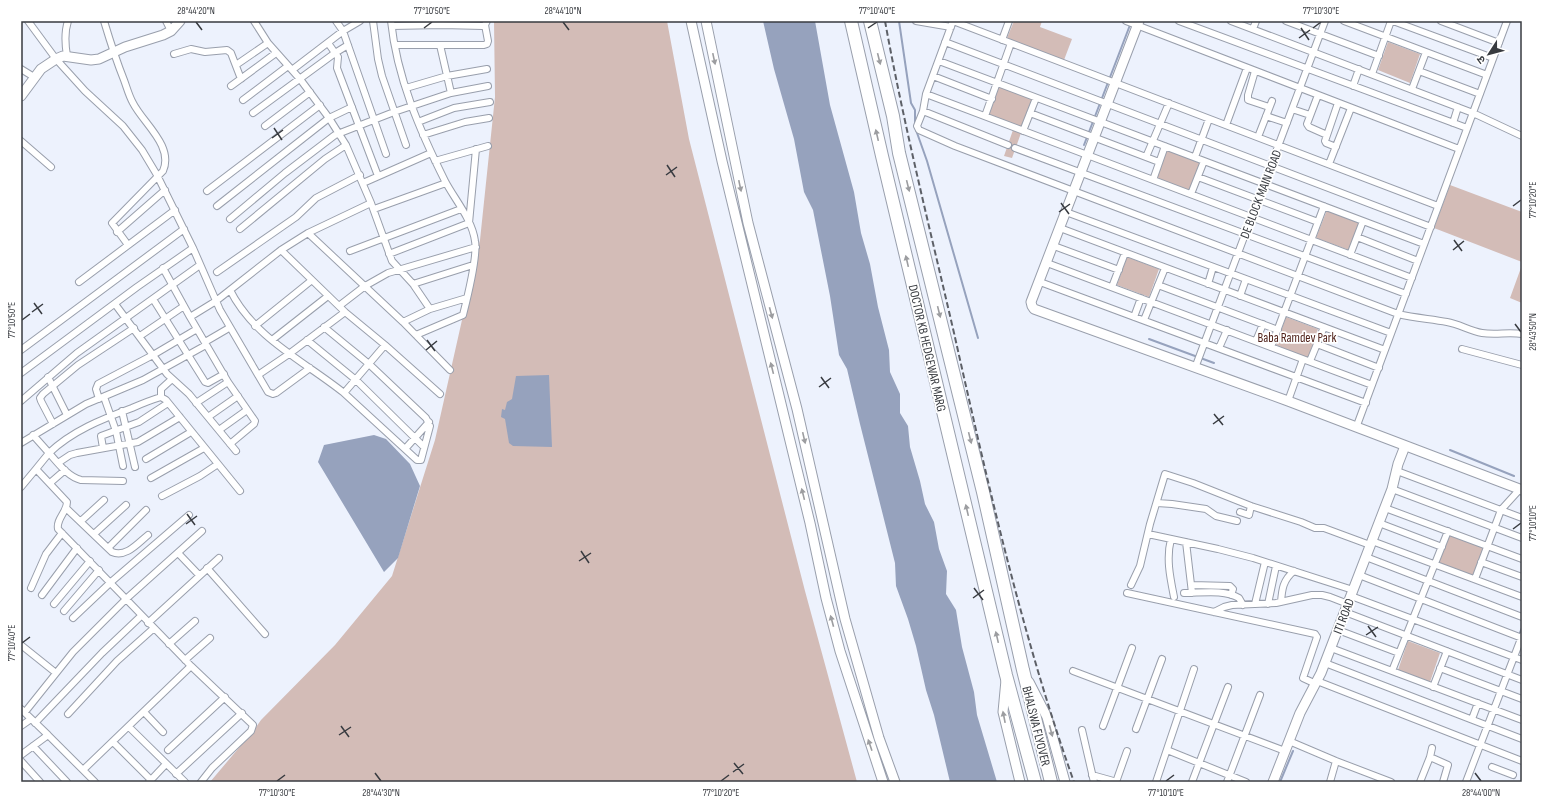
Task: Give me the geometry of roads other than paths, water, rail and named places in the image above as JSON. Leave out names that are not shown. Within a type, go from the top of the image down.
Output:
[{"type":"highway","name":"DOCTOR KB HEDGEWAR MARG","points":[[851,21],[883,164],[1006,675]]},
{"type":"highway","name":"DOCTOR KB HEDGEWAR MARG","points":[[870,21],[893,116],[900,152],[983,492],[1023,670]]},
{"type":"highway","name":"BHALSWA FLYOVER","points":[[1023,670],[1051,782]]},
{"type":"highway","name":"BHALSWA FLYOVER","points":[[1006,675],[1036,782]]},
{"type":"street","points":[[28,21],[61,57],[85,91],[123,126],[160,173],[165,190],[174,210],[200,265],[219,298],[229,328],[268,392],[273,394],[310,368]]},
{"type":"street","points":[[61,57],[68,21]]},
{"type":"street","points":[[104,21],[113,52],[133,103],[154,131],[165,155],[166,162],[160,173],[113,222],[112,226],[128,245]]},
{"type":"street","points":[[166,21],[171,31]]},
{"type":"street","points":[[22,93],[41,69],[61,57],[99,60],[124,47],[163,35],[171,31],[180,21]]},
{"type":"street","points":[[254,21],[268,43],[320,104],[346,145],[360,175],[389,254],[398,269],[413,284],[430,309]]},
{"type":"street","points":[[336,21],[343,31],[386,154]]},
{"type":"street","points":[[243,100],[328,43],[343,31],[360,21]]},
{"type":"street","points":[[373,21],[378,59],[406,145]]},
{"type":"street","points":[[691,21],[724,169],[808,515],[826,598],[840,651],[883,782]]},
{"type":"street","points":[[706,21],[748,223],[797,409],[845,619],[879,738],[895,782]]},
{"type":"street","points":[[916,21],[952,23],[1012,43],[1438,206]]},
{"type":"street","points":[[1002,21],[1009,22],[1002,40]]},
{"type":"street","points":[[1126,21],[1138,23],[1247,68],[1459,149]]},
{"type":"street","points":[[1179,21],[1467,128]]},
{"type":"street","points":[[1231,21],[1458,107],[1522,136]]},
{"type":"street","points":[[1253,29],[1256,21]]},
{"type":"street","points":[[1286,21],[1379,56]]},
{"type":"street","name":"DE BLOCK MAIN ROAD","points":[[1195,368],[1325,21]]},
{"type":"street","points":[[1344,21],[1487,75]]},
{"type":"street","points":[[1372,74],[1392,21],[1493,58]]},
{"type":"street","points":[[1441,21],[1498,43]]},
{"type":"street","points":[[1356,428],[1507,21]]},
{"type":"street","points":[[395,45],[487,44],[486,23],[392,23],[395,45],[401,73],[418,122],[446,183],[469,223],[476,246],[467,298],[462,317],[416,336]]},
{"type":"street","points":[[952,23],[926,94],[923,111],[917,126],[919,130],[955,146],[1398,314],[1414,318],[1448,322],[1476,332],[1512,332],[1522,334]]},
{"type":"street","points":[[1138,23],[1054,246],[1031,302],[1034,309],[1288,401],[1520,489]]},
{"type":"street","points":[[946,42],[1431,227]]},
{"type":"street","points":[[236,65],[268,43]]},
{"type":"street","points":[[328,43],[338,57],[337,68],[378,176]]},
{"type":"street","points":[[985,116],[1012,43]]},
{"type":"street","points":[[253,113],[335,52],[348,45]]},
{"type":"street","points":[[440,45],[452,93]]},
{"type":"street","points":[[174,54],[186,50],[206,52],[227,50],[231,53],[241,79]]},
{"type":"street","points":[[1412,89],[1426,52]]},
{"type":"street","points":[[231,86],[276,53]]},
{"type":"street","points":[[938,61],[1424,244]]},
{"type":"street","points":[[1226,125],[1247,68]]},
{"type":"street","points":[[21,69],[34,78]]},
{"type":"street","points":[[406,88],[447,76],[487,69]]},
{"type":"street","points":[[1353,86],[1359,70]]},
{"type":"street","points":[[1255,71],[1248,100],[1270,108]]},
{"type":"street","points":[[1419,71],[1480,94]]},
{"type":"street","points":[[933,76],[992,98]]},
{"type":"street","points":[[230,219],[321,145],[338,134],[394,112],[452,93],[488,86]]},
{"type":"street","points":[[264,126],[310,92]]},
{"type":"street","points":[[926,94],[1412,278]]},
{"type":"street","points":[[1318,95],[1310,115],[1308,126],[1327,135]]},
{"type":"street","points":[[1023,131],[1036,98]]},
{"type":"street","points":[[1258,137],[1272,101]]},
{"type":"street","points":[[418,122],[454,108],[490,102]]},
{"type":"street","points":[[1146,157],[1169,103]]},
{"type":"street","points":[[1336,147],[1325,142],[1338,103]]},
{"type":"street","points":[[207,191],[320,104]]},
{"type":"street","points":[[217,206],[329,118],[352,107]]},
{"type":"street","points":[[1453,123],[1458,107]]},
{"type":"street","points":[[1329,164],[1351,108]]},
{"type":"street","points":[[1292,109],[1310,115]]},
{"type":"street","points":[[923,111],[1008,145]]},
{"type":"street","points":[[1030,113],[1159,162]]},
{"type":"street","points":[[1266,116],[1287,123]]},
{"type":"street","points":[[423,135],[465,122],[489,118]]},
{"type":"street","points":[[1195,157],[1209,118]]},
{"type":"street","points":[[21,141],[51,167]]},
{"type":"street","points":[[240,229],[325,159],[346,145]]},
{"type":"street","points":[[435,161],[488,146]]},
{"type":"street","points":[[1153,180],[1165,146]]},
{"type":"street","points":[[1016,148],[1406,294]]},
{"type":"street","points":[[469,223],[476,149]]},
{"type":"street","points":[[363,183],[431,153]]},
{"type":"street","points":[[1191,194],[1204,161]]},
{"type":"street","points":[[217,272],[291,221],[316,198],[360,175]]},
{"type":"street","points":[[1198,177],[1318,222]]},
{"type":"street","points":[[190,317],[219,298],[281,250],[308,233],[372,206],[446,183]]},
{"type":"street","points":[[117,232],[165,190]]},
{"type":"street","points":[[1271,347],[1324,206]]},
{"type":"street","points":[[350,252],[461,209]]},
{"type":"street","points":[[78,282],[174,210]]},
{"type":"street","points":[[1066,212],[1391,333]]},
{"type":"street","points":[[1350,255],[1363,221]]},
{"type":"street","points":[[389,254],[469,223]]},
{"type":"street","points":[[1060,228],[1385,350]]},
{"type":"street","points":[[21,350],[184,229]]},
{"type":"street","points":[[308,233],[403,322],[450,370]]},
{"type":"street","points":[[1357,237],[1418,261]]},
{"type":"street","points":[[339,306],[365,286],[398,269],[476,246]]},
{"type":"street","points":[[1054,246],[1119,270]]},
{"type":"street","points":[[21,373],[163,268],[193,248]]},
{"type":"street","points":[[281,250],[345,312],[440,394]]},
{"type":"street","points":[[1112,287],[1125,253]]},
{"type":"street","points":[[1047,263],[1372,385]]},
{"type":"street","points":[[21,401],[77,353],[200,265]]},
{"type":"street","points":[[413,284],[473,266]]},
{"type":"street","points":[[1208,284],[1214,267]]},
{"type":"street","points":[[163,268],[205,344],[255,423],[230,444]]},
{"type":"street","points":[[1144,320],[1165,268]]},
{"type":"street","points":[[1240,296],[1246,279]]},
{"type":"street","points":[[255,326],[312,280]]},
{"type":"street","points":[[1040,282],[1366,402]]},
{"type":"street","points":[[1158,285],[1278,330]]},
{"type":"street","points":[[228,291],[243,313],[255,326],[289,354],[344,393],[405,449],[419,461],[421,460],[430,426],[429,422],[369,364],[324,327]]},
{"type":"street","points":[[272,340],[328,296]]},
{"type":"street","points":[[403,322],[430,309],[467,298]]},
{"type":"street","points":[[1134,317],[1141,298]]},
{"type":"street","points":[[153,299],[207,383],[224,374]]},
{"type":"street","points":[[115,304],[127,318],[163,369],[183,388],[236,451]]},
{"type":"street","points":[[140,336],[184,306]]},
{"type":"street","points":[[258,375],[345,312]]},
{"type":"street","points":[[1256,341],[1263,324]]},
{"type":"street","points":[[1310,361],[1324,327]]},
{"type":"street","points":[[53,424],[40,398],[98,350],[134,328]]},
{"type":"street","points":[[21,443],[86,404],[143,380],[163,369],[188,355],[229,328]]},
{"type":"street","points":[[123,466],[116,431],[111,416],[96,389],[98,384],[153,355],[197,329]]},
{"type":"street","points":[[1219,348],[1227,330]]},
{"type":"street","points":[[307,340],[356,380],[424,447]]},
{"type":"street","points":[[1317,344],[1379,368]]},
{"type":"street","points":[[344,393],[385,345]]},
{"type":"street","points":[[1462,349],[1522,365]]},
{"type":"street","points":[[1288,401],[1304,359]]},
{"type":"street","points":[[48,377],[67,415]]},
{"type":"street","points":[[161,397],[162,389],[172,379]]},
{"type":"street","points":[[196,403],[228,382]]},
{"type":"street","points":[[208,417],[238,396]]},
{"type":"street","points":[[161,397],[180,417],[240,491]]},
{"type":"street","points":[[21,487],[49,453],[69,436],[122,411],[161,397]]},
{"type":"street","points":[[103,448],[101,436],[139,422],[168,403]]},
{"type":"street","points":[[219,430],[247,410]]},
{"type":"street","points":[[122,411],[135,467]]},
{"type":"street","points":[[58,463],[70,455],[130,444],[145,439],[180,417]]},
{"type":"street","points":[[405,449],[429,422]]},
{"type":"street","points":[[146,459],[191,432]]},
{"type":"street","points":[[33,435],[58,463],[76,479],[123,481]]},
{"type":"street","name":"ITI ROAD","points":[[1273,782],[1300,713],[1331,648],[1392,489],[1405,446]]},
{"type":"street","points":[[151,478],[204,448]]},
{"type":"street","points":[[162,496],[200,476],[218,464]]},
{"type":"street","points":[[36,469],[67,502],[58,526],[62,533],[112,582],[141,616],[185,660],[251,721],[253,728],[212,768],[202,782]]},
{"type":"street","points":[[50,483],[65,470]]},
{"type":"street","points":[[1397,471],[1522,518]]},
{"type":"street","points":[[1131,586],[1140,566],[1165,474],[1194,483],[1251,506],[1315,528],[1324,528],[1436,564],[1522,597]]},
{"type":"street","points":[[1475,579],[1501,510],[1520,489],[1522,479]]},
{"type":"street","points":[[1392,489],[1522,538]]},
{"type":"street","points":[[81,521],[104,500]]},
{"type":"street","points":[[1157,503],[1206,509],[1216,516],[1237,521]]},
{"type":"street","points":[[94,534],[126,505]]},
{"type":"street","points":[[1240,512],[1249,515],[1251,506]]},
{"type":"street","points":[[66,508],[117,555],[122,554],[148,535]]},
{"type":"street","points":[[1385,508],[1522,558]]},
{"type":"street","points":[[108,548],[146,510]]},
{"type":"street","points":[[73,618],[189,515]]},
{"type":"street","points":[[1379,523],[1442,547]]},
{"type":"street","points":[[95,782],[23,710],[56,674],[78,646],[126,598],[202,530]]},
{"type":"street","points":[[1392,671],[1448,531]]},
{"type":"street","points":[[31,588],[46,554],[62,533]]},
{"type":"street","points":[[1148,534],[1265,562],[1294,571],[1349,601],[1406,635],[1522,680]]},
{"type":"street","points":[[1171,539],[1168,556],[1170,580],[1174,597]]},
{"type":"street","points":[[1186,542],[1192,593]]},
{"type":"street","points":[[42,595],[77,548]]},
{"type":"street","points":[[178,553],[199,575]]},
{"type":"street","points":[[1366,557],[1522,617]]},
{"type":"street","points":[[148,623],[219,558]]},
{"type":"street","points":[[54,604],[90,560]]},
{"type":"street","points":[[1255,604],[1265,562]]},
{"type":"street","points":[[1481,562],[1522,577]]},
{"type":"street","points":[[1268,604],[1276,566]]},
{"type":"street","points":[[207,568],[265,634]]},
{"type":"street","points":[[64,611],[99,570]]},
{"type":"street","points":[[1281,602],[1282,586],[1288,576],[1294,571]]},
{"type":"street","points":[[1359,575],[1421,600],[1522,637],[1466,782]]},
{"type":"street","points":[[1192,584],[1230,586],[1233,588],[1231,595]]},
{"type":"street","points":[[1127,593],[1317,635],[1303,678],[1522,761]]},
{"type":"street","points":[[1184,593],[1231,595],[1239,598],[1243,605]]},
{"type":"street","points":[[1214,612],[1224,607],[1268,604],[1312,595],[1322,595],[1414,618],[1522,660]]},
{"type":"street","points":[[21,726],[33,721],[141,616]]},
{"type":"street","points":[[169,644],[195,621]]},
{"type":"street","points":[[68,714],[117,661],[154,628]]},
{"type":"street","points":[[1338,630],[1399,653]]},
{"type":"street","points":[[185,660],[210,638]]},
{"type":"street","points":[[21,645],[56,674]]},
{"type":"street","points":[[1103,726],[1132,648]]},
{"type":"street","points":[[1331,648],[1522,720]]},
{"type":"street","points":[[1433,686],[1447,651]]},
{"type":"street","points":[[1136,729],[1162,659]]},
{"type":"street","points":[[1325,663],[1522,738]]},
{"type":"street","points":[[83,770],[192,666]]},
{"type":"street","points":[[1440,668],[1522,699]]},
{"type":"street","points":[[1023,670],[1047,717],[1065,782]]},
{"type":"street","points":[[1156,782],[1179,710],[1194,670]]},
{"type":"street","points":[[1074,671],[1285,751]]},
{"type":"street","points":[[1006,675],[1003,712],[1020,782]]},
{"type":"street","points":[[1192,782],[1213,723],[1228,687]]},
{"type":"street","points":[[1227,782],[1260,695]]},
{"type":"street","points":[[168,750],[225,697]]},
{"type":"street","points":[[1472,719],[1478,703]]},
{"type":"street","points":[[144,712],[163,732]]},
{"type":"street","points":[[176,774],[242,713]]},
{"type":"street","points":[[129,727],[185,782]]},
{"type":"street","points":[[1082,730],[1094,782]]},
{"type":"street","points":[[21,755],[48,735]]},
{"type":"street","points":[[1289,741],[1391,782]]},
{"type":"street","points":[[114,742],[150,781],[166,764]]},
{"type":"street","points":[[33,746],[67,782]]},
{"type":"street","points":[[1420,782],[1432,748]]},
{"type":"street","points":[[1166,750],[1246,782]]},
{"type":"street","points":[[1092,775],[1116,782],[1127,752]]},
{"type":"street","points":[[1430,757],[1448,765],[1443,782]]},
{"type":"street","points":[[21,761],[40,782]]},
{"type":"street","points":[[1330,782],[1336,761]]},
{"type":"street","points":[[1492,767],[1513,775]]},
{"type":"water","points":[[763,21],[815,21],[830,105],[854,192],[861,233],[870,264],[878,307],[889,350],[890,372],[900,394],[900,413],[908,426],[910,447],[925,504],[934,522],[939,549],[947,571],[946,594],[956,610],[962,647],[974,692],[977,715],[997,782],[950,782],[916,646],[896,586],[895,563],[847,369],[839,355],[830,296],[813,210],[804,192],[794,139],[774,69]]},
{"type":"water","points":[[549,375],[552,447],[513,446],[509,443],[505,419],[501,417],[502,409],[505,410],[507,402],[512,399],[516,376]]},
{"type":"water","points":[[374,435],[386,439],[410,464],[420,486],[398,558],[384,572],[318,462],[324,445]]},
{"type":"waterway","points":[[899,21],[911,103],[915,110],[915,124]]},
{"type":"waterway","points":[[1084,145],[1130,25]]},
{"type":"waterway","points":[[916,130],[927,161],[978,338]]},
{"type":"waterway","points":[[1149,339],[1214,363]]},
{"type":"waterway","points":[[1450,450],[1514,476]]},
{"type":"waterway","points":[[1519,635],[1522,628]]},
{"type":"waterway","points":[[1280,782],[1293,751]]},
{"type":"railway","points":[[885,21],[909,138],[993,503],[1022,616],[1055,727],[1074,782]]},
{"type":"park label","name":"Baba Ramdev Park","points":[[1297,337]]}]
